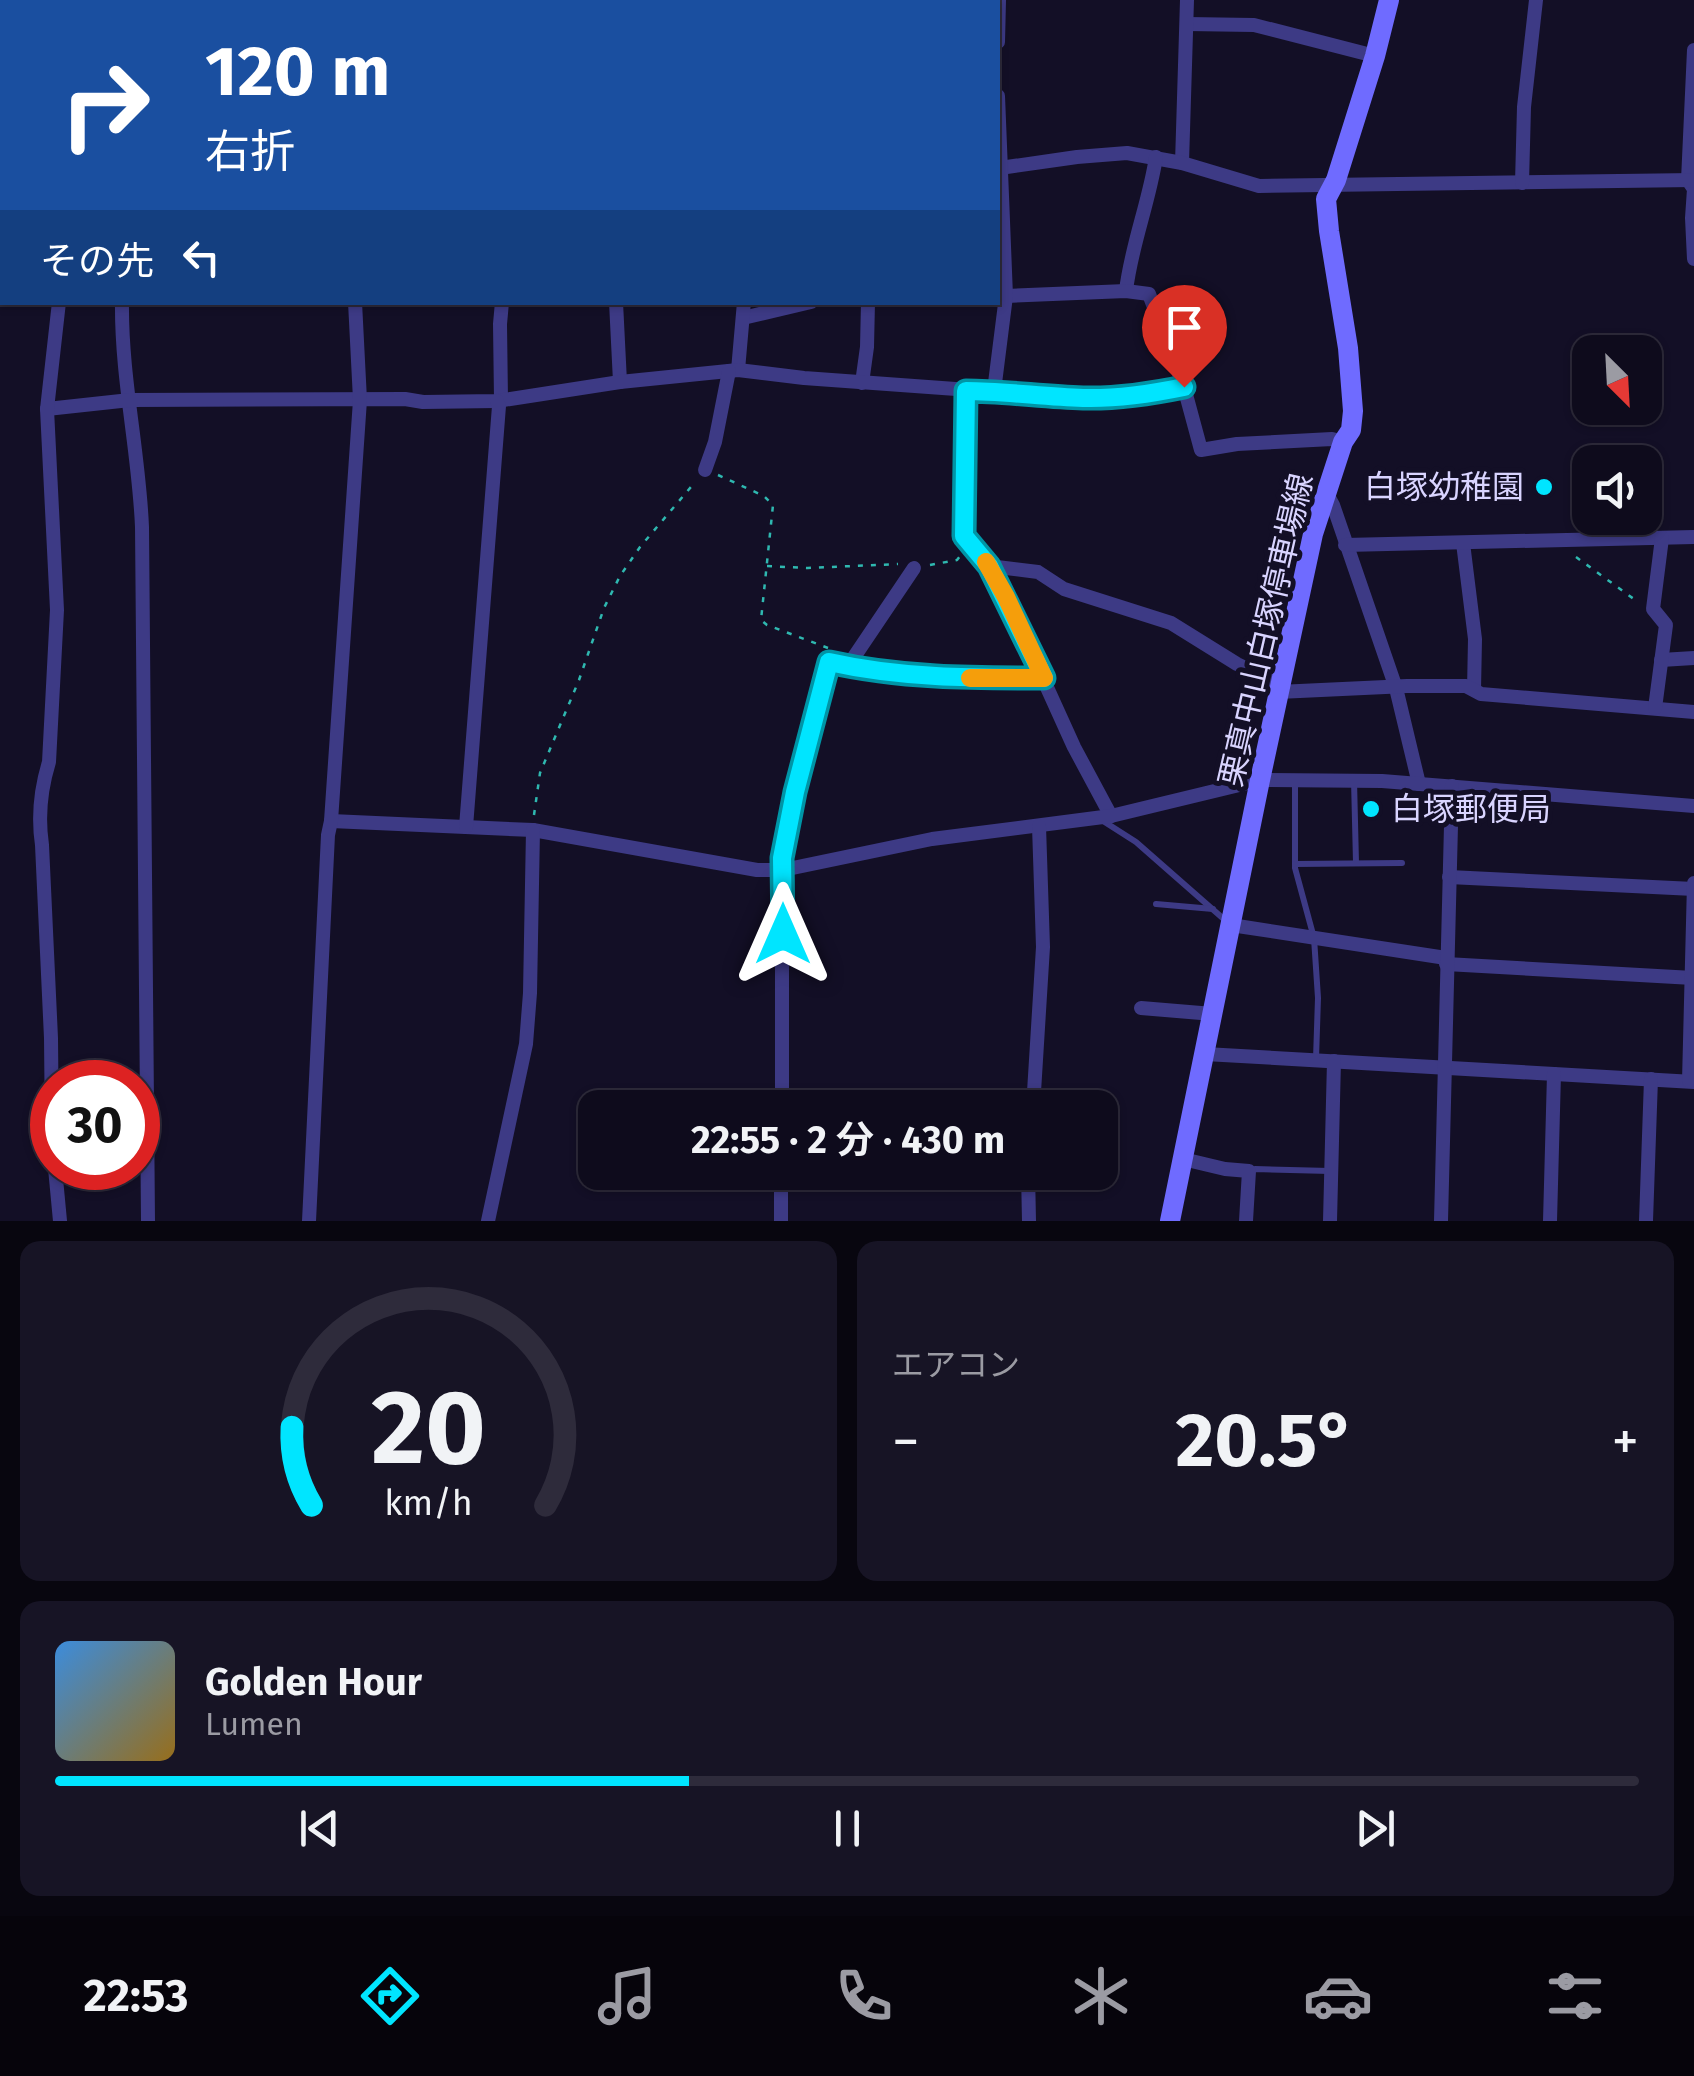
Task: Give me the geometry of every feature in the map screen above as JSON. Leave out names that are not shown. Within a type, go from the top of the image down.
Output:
[{"type":"main road","name":"栗真中山白塚停車場線","points":[[1170,1221],[1313,534],[1350,430],[1353,411],[1348,348],[1326,199],[1375,56],[1388,0]]},
{"type":"street","points":[[1182,162],[1187,0]]},
{"type":"street","points":[[1522,183],[1524,107],[1536,0]]},
{"type":"street","points":[[1187,24],[1254,25],[1375,56]]},
{"type":"street","points":[[1694,50],[1694,259]]},
{"type":"street","points":[[994,391],[1006,296],[1000,168],[1127,153],[1182,162],[1259,186],[1691,180]]},
{"type":"street","points":[[1126,291],[1156,158]]},
{"type":"street","points":[[1006,296],[1126,291],[1148,294],[1184,387],[1200,450],[1256,443],[1332,439],[1344,442]]},
{"type":"street","points":[[51,1060],[40,827],[49,762],[58,610],[47,410],[58,305]]},
{"type":"street","points":[[122,305],[142,527],[148,1221]]},
{"type":"street","points":[[309,1221],[328,835],[360,400],[355,305]]},
{"type":"street","points":[[466,827],[499,401],[502,305]]},
{"type":"street","points":[[616,305],[620,382]]},
{"type":"street","points":[[706,470],[734,371],[743,310],[786,305]]},
{"type":"street","points":[[862,383],[868,305]]},
{"type":"street","points":[[47,410],[130,400],[499,401],[620,382],[734,371],[1080,398],[1143,396],[1184,387]]},
{"type":"street","points":[[966,391],[964,536],[989,566],[1044,678],[1104,817]]},
{"type":"street","points":[[1327,494],[1396,688],[1419,784]]},
{"type":"street","points":[[1656,708],[1666,625],[1653,609],[1662,538]]},
{"type":"street","points":[[1345,545],[1694,538]]},
{"type":"street","points":[[1463,542],[1475,640],[1474,690]]},
{"type":"street","points":[[989,566],[1038,572],[1064,589],[1171,623],[1279,689],[1466,686],[1481,694],[1694,712]]},
{"type":"street","points":[[848,666],[914,568]]},
{"type":"street","points":[[1661,660],[1694,658]]},
{"type":"street","points":[[782,1090],[782,858],[829,662],[942,678],[1044,678]]},
{"type":"street","points":[[331,821],[533,830],[757,870],[783,870],[932,839],[1104,817],[1260,780],[1354,780],[1694,806]]},
{"type":"street","points":[[1441,1221],[1452,786]]},
{"type":"street","points":[[1034,1090],[1043,948],[1039,826]]},
{"type":"street","points":[[488,1221],[526,1044],[533,830]]},
{"type":"street","points":[[1205,1054],[1691,1082],[1694,886],[1449,876]]},
{"type":"street","points":[[1230,925],[1446,961],[1693,978]]},
{"type":"street","points":[[1142,1008],[1213,1014]]},
{"type":"street","points":[[1330,1221],[1334,1062]]},
{"type":"street","points":[[1550,1221],[1554,1074]]},
{"type":"street","points":[[1646,1221],[1651,1080]]},
{"type":"street","points":[[1183,1160],[1249,1172],[1246,1221]]},
{"type":"street","points":[[57,1190],[60,1221]]},
{"type":"street","points":[[781,1190],[781,1221]]},
{"type":"street","points":[[1028,1190],[1029,1221]]},
{"type":"lane","points":[[1294,779],[1295,864],[1314,938],[1318,998],[1316,1060]]},
{"type":"lane","points":[[1354,780],[1356,863]]},
{"type":"lane","points":[[1104,817],[1230,925]]},
{"type":"lane","points":[[1295,864],[1402,863]]},
{"type":"lane","points":[[1156,904],[1213,909]]},
{"type":"lane","points":[[1249,1172],[1331,1170]]},
{"type":"path","points":[[533,830],[540,774],[604,608],[640,547],[706,470],[753,490],[773,505],[761,620],[831,650],[829,662]]},
{"type":"path","points":[[1554,540],[1653,609]]},
{"type":"path","points":[[767,566],[902,564],[914,568],[958,560],[970,543]]},
{"type":"slow traffic","points":[[970,678],[1044,678],[986,562]]},
{"type":"place","name":"白塚幼稚園","points":[[1544,487]]},
{"type":"place","name":"白塚郵便局","points":[[1371,809]]},
{"type":"route","points":[[783,934],[782,858],[829,662],[942,678],[1044,678],[989,566],[964,536],[966,391],[1114,398],[1184,387]]}]
